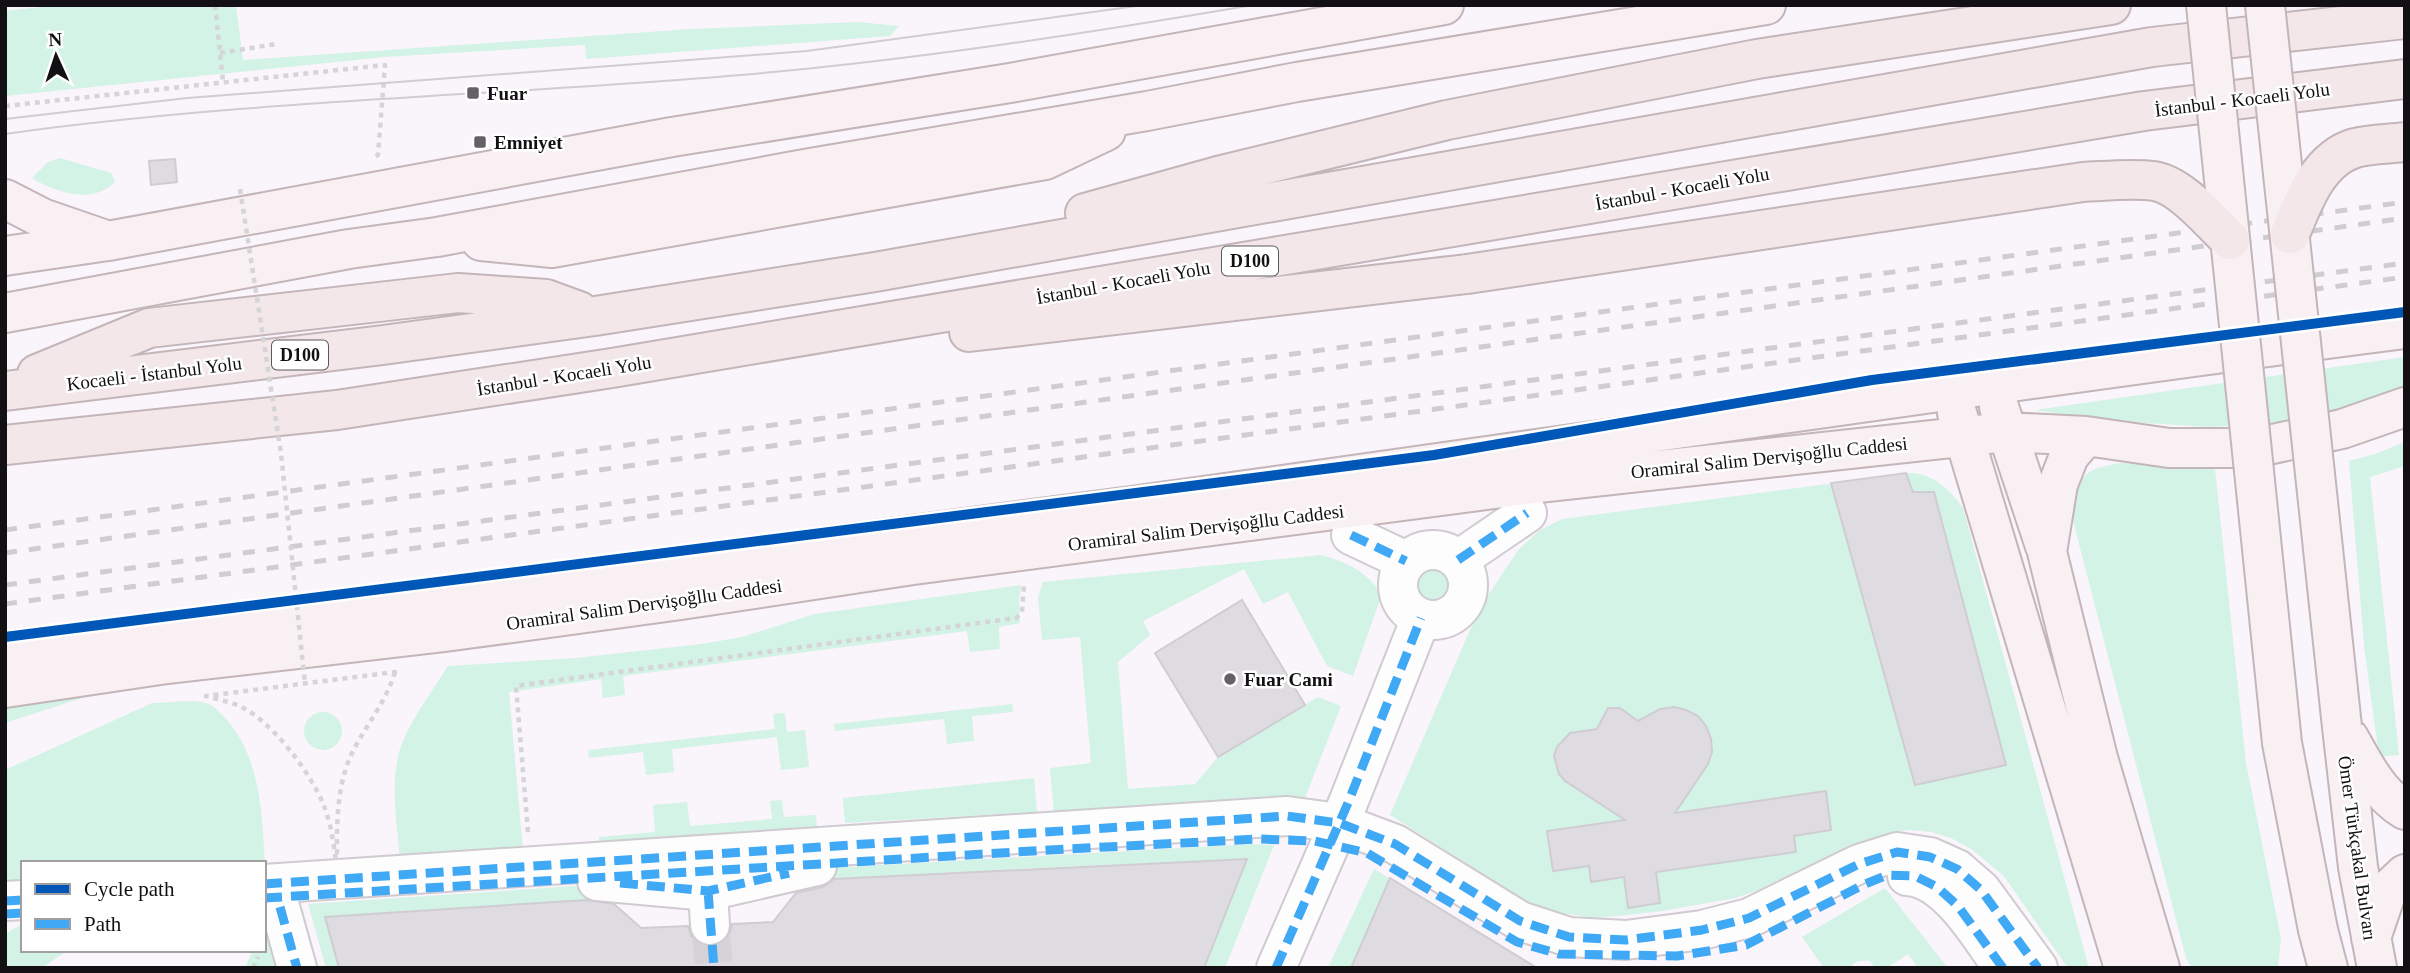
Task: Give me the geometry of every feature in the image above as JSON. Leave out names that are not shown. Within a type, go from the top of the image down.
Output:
[{"type":"highway","points":[[875,272],[1218,176],[1447,120],[1757,60],[2111,5]]},
{"type":"highway","points":[[5,389],[149,328],[458,293],[545,299],[595,316],[875,272],[2152,47],[2405,19]]},
{"type":"highway","name":"İstanbul - Kocaeli Yolu","points":[[5,445],[337,410],[612,368],[2144,111],[2405,79]]},
{"type":"highway","points":[[2290,234],[2306,194],[2319,175],[2337,158],[2354,148],[2405,142]]},
{"type":"highway","points":[[612,368],[1056,323],[1466,274],[2083,182],[2156,181],[2176,190],[2230,240]]},
{"type":"main road","points":[[5,257],[108,241],[672,137],[1010,83],[1444,5]]},
{"type":"main road","points":[[1349,73],[1397,45],[1414,39],[1620,5]]},
{"type":"main road","points":[[2206,5],[2282,743],[2318,930],[2328,968]]},
{"type":"main road","name":"Ömer Türkçakal Bulvarı","points":[[2265,5],[2358,867],[2374,954]]},
{"type":"main road","points":[[5,313],[349,249],[437,237],[1349,73],[1748,6]]},
{"type":"main road","points":[[5,199],[42,218],[108,241]]},
{"type":"main road","name":"Oramiral Salim Dervişoğllu Caddesi","points":[[5,655],[870,542],[1993,386],[2130,364],[2405,329]]},
{"type":"main road","points":[[1993,386],[2047,552],[2098,758],[2161,968]]},
{"type":"main road","points":[[1951,391],[2124,968]]},
{"type":"main road","name":"Oramiral Salim Dervişoğllu Caddesi","points":[[5,688],[160,665],[445,632],[1540,483],[2006,432],[2086,436],[2169,449],[2254,448],[2342,429],[2405,407]]},
{"type":"main road","points":[[2047,552],[2058,484],[2069,456],[2086,436]]},
{"type":"main road","points":[[2342,727],[2373,779],[2391,801],[2405,810]]},
{"type":"main road","points":[[2374,954],[2387,891],[2405,874]]},
{"type":"main road","points":[[2311,968],[2318,930]]},
{"type":"street","points":[[1458,560],[1527,513]]},
{"type":"street","points":[[1351,535],[1406,561]]},
{"type":"street","points":[[1426,550],[1448,553],[1458,560],[1465,569],[1468,581],[1463,604],[1455,613],[1433,620],[1411,613],[1398,594],[1400,571],[1406,561],[1426,550]]},
{"type":"street","points":[[1276,968],[1335,834],[1421,618]]},
{"type":"street","points":[[269,896],[1287,816],[1335,834],[1517,942],[1559,954],[1676,956],[1746,945],[1887,875],[1915,876],[1937,887],[1958,906],[2003,968]]},
{"type":"street","points":[[269,896],[1259,839],[1315,841],[1335,834]]},
{"type":"street","points":[[1580,953],[1626,940],[1702,930],[1749,918],[1859,864],[1897,852],[1930,857],[1957,869],[1981,890],[2038,968]]},
{"type":"street","points":[[578,879],[709,908],[828,864]]},
{"type":"street","points":[[269,896],[296,968]]},
{"type":"path","points":[[215,5],[223,81]]},
{"type":"path","points":[[220,53],[276,44]]},
{"type":"path","points":[[5,106],[385,65],[378,155],[366,158]]},
{"type":"path","points":[[240,189],[281,453],[305,684]]},
{"type":"path","points":[[235,200],[248,198]]},
{"type":"path","points":[[528,837],[516,686],[1016,618],[1022,612],[1026,576]]},
{"type":"path","points":[[283,602],[310,598]]},
{"type":"path","points":[[206,696],[239,706],[248,712],[277,736],[291,753],[323,805],[331,831],[337,869],[337,831],[343,775],[353,751],[381,708],[395,672]]},
{"type":"green space","points":[[60,5],[236,5],[243,60],[692,29],[857,22],[899,26],[890,36],[586,59],[585,45],[384,57],[5,96],[5,11]]},
{"type":"green space","points":[[60,158],[111,173],[115,182],[106,189],[85,195],[51,188],[32,178],[48,162]]},
{"type":"green space","points":[[2405,357],[2405,392],[2314,417],[2208,427],[2100,420],[2035,410]]},
{"type":"green space","points":[[2405,442],[2405,466],[2370,477],[2399,755],[2379,757],[2364,645],[2349,461]]},
{"type":"green space","points":[[2122,463],[2215,469],[2246,763],[2281,939],[2278,968],[2192,968],[2186,958],[2070,509],[2081,480],[2086,475],[2099,468]]},
{"type":"green space","points":[[1911,473],[1927,476],[1941,484],[1963,508],[2089,968],[2068,968],[2003,875],[1971,849],[1951,838],[1931,832],[1890,832],[1794,877],[1736,898],[1656,912],[1596,918],[1540,910],[1390,815],[1479,609],[1519,549],[1540,530],[1562,519]]},
{"type":"green space","points":[[1322,555],[1356,569],[1382,594],[1353,676],[1327,666],[1288,592],[1263,604],[1244,569],[1143,621],[1150,635],[1118,662],[1128,789],[1195,784],[1218,757],[1318,697],[1341,706],[1303,803],[1054,814],[1050,768],[1091,763],[1080,637],[1042,640],[1038,598],[1043,582]]},
{"type":"green space","points":[[1435,569],[1447,573],[1451,585],[1447,597],[1435,601],[1423,597],[1419,585],[1423,573]]},
{"type":"green space","points":[[1021,585],[1020,623],[999,627],[1000,649],[970,652],[967,631],[623,676],[625,695],[603,698],[601,679],[509,692],[523,851],[400,861],[395,812],[397,762],[411,725],[448,666],[576,658],[702,644],[742,637],[815,614]]},
{"type":"green space","points":[[85,697],[5,723],[5,707]]},
{"type":"green space","points":[[193,701],[209,704],[227,720],[248,755],[258,793],[265,861],[21,861],[21,890],[5,892],[5,770],[152,703]]},
{"type":"green space","points":[[1012,704],[1013,712],[972,716],[974,741],[947,744],[944,719],[835,731],[834,724]]},
{"type":"green space","points":[[323,712],[336,718],[342,731],[336,744],[323,750],[310,744],[304,731],[310,718]]},
{"type":"green space","points":[[785,713],[787,732],[805,730],[809,767],[781,770],[777,737],[672,749],[674,772],[646,775],[643,752],[589,758],[588,750],[775,729],[773,714]]},
{"type":"green space","points":[[1034,778],[1037,812],[845,823],[843,798]]},
{"type":"green space","points":[[782,800],[784,817],[816,815],[817,827],[599,846],[599,837],[655,832],[653,805],[687,802],[690,826],[772,819],[770,801]]},
{"type":"green space","points":[[1252,844],[1274,845],[1225,968],[1204,968],[1247,859],[994,870],[995,896],[961,898],[958,872],[806,880],[830,868]]},
{"type":"green space","points":[[1374,869],[1389,878],[1351,968],[1328,968]]},
{"type":"green space","points":[[575,886],[607,898],[470,908],[339,968],[326,968],[308,904]]},
{"type":"green space","points":[[1885,888],[1948,968],[1918,968],[1908,954],[1887,968],[1875,968],[1870,961],[1863,961],[1856,962],[1849,968],[1824,968],[1802,937]]},
{"type":"green space","points":[[266,913],[289,968],[245,968],[252,952],[266,952]]},
{"type":"green space","points":[[21,926],[21,952],[65,952],[42,968],[5,968],[5,934]]},
{"type":"building","points":[[175,159],[177,182],[151,185],[149,161]]},
{"type":"building","points":[[1906,473],[1913,492],[1934,492],[2006,765],[1915,785],[1831,483]]},
{"type":"building","name":"Fuar Cami","points":[[1242,600],[1305,705],[1218,757],[1155,653]]},
{"type":"building","points":[[1674,707],[1698,716],[1706,726],[1712,752],[1708,764],[1675,813],[1826,791],[1831,830],[1794,836],[1796,852],[1656,872],[1660,903],[1628,908],[1624,877],[1591,882],[1589,866],[1553,871],[1547,831],[1625,820],[1565,781],[1559,774],[1554,756],[1557,747],[1570,733],[1597,729],[1608,708],[1620,708],[1638,721],[1660,709]]},
{"type":"building","points":[[1247,859],[1204,968],[339,968],[325,917],[586,900],[614,904],[641,928],[688,926],[691,936],[700,944],[712,947],[721,944],[729,935],[732,924],[773,922],[796,893],[823,887],[834,879]]},
{"type":"building","points":[[1390,878],[1537,968],[1351,968]]},
{"type":"tunnel","points":[[710,925],[714,968]]},
{"type":"tram line","points":[[5,119],[187,98],[807,51],[1144,5]]},
{"type":"tram line","points":[[5,134],[188,113],[805,69],[998,45],[1253,5]]},
{"type":"railway","points":[[5,530],[2405,202]]},
{"type":"railway","points":[[5,553],[2405,218]]},
{"type":"railway","points":[[5,585],[2405,263]]},
{"type":"railway","points":[[5,604],[2405,277]]},
{"type":"marked path","points":[[1458,560],[1527,513]]},
{"type":"marked path","points":[[1351,535],[1406,561]]},
{"type":"marked path","points":[[1276,968],[1348,803],[1421,618]]},
{"type":"marked path","points":[[266,884],[1287,816],[1339,823],[1395,844],[1520,921],[1569,937],[1626,940],[1702,930],[1749,918],[1859,864],[1897,852],[1930,857],[1957,869],[1981,890],[2038,968]]},
{"type":"marked path","points":[[266,898],[1049,850],[1259,839],[1315,841],[1367,853],[1517,942],[1559,954],[1677,956],[1746,945],[1887,875],[1915,876],[1937,887],[1958,906],[2003,968]]},
{"type":"marked path","points":[[620,883],[708,891],[789,873]]},
{"type":"marked path","points":[[708,891],[714,968]]},
{"type":"marked path","points":[[5,901],[21,900]]},
{"type":"marked path","points":[[280,907],[297,968]]},
{"type":"marked path","points":[[5,914],[21,913]]},
{"type":"cycle path","points":[[5,637],[1434,455],[1872,380],[2405,312]]},
{"type":"place","name":"Fuar","points":[[473,93]]},
{"type":"place","name":"Emniyet","points":[[480,142]]},
{"type":"place","name":"Fuar Cami","points":[[1230,679]]}]
